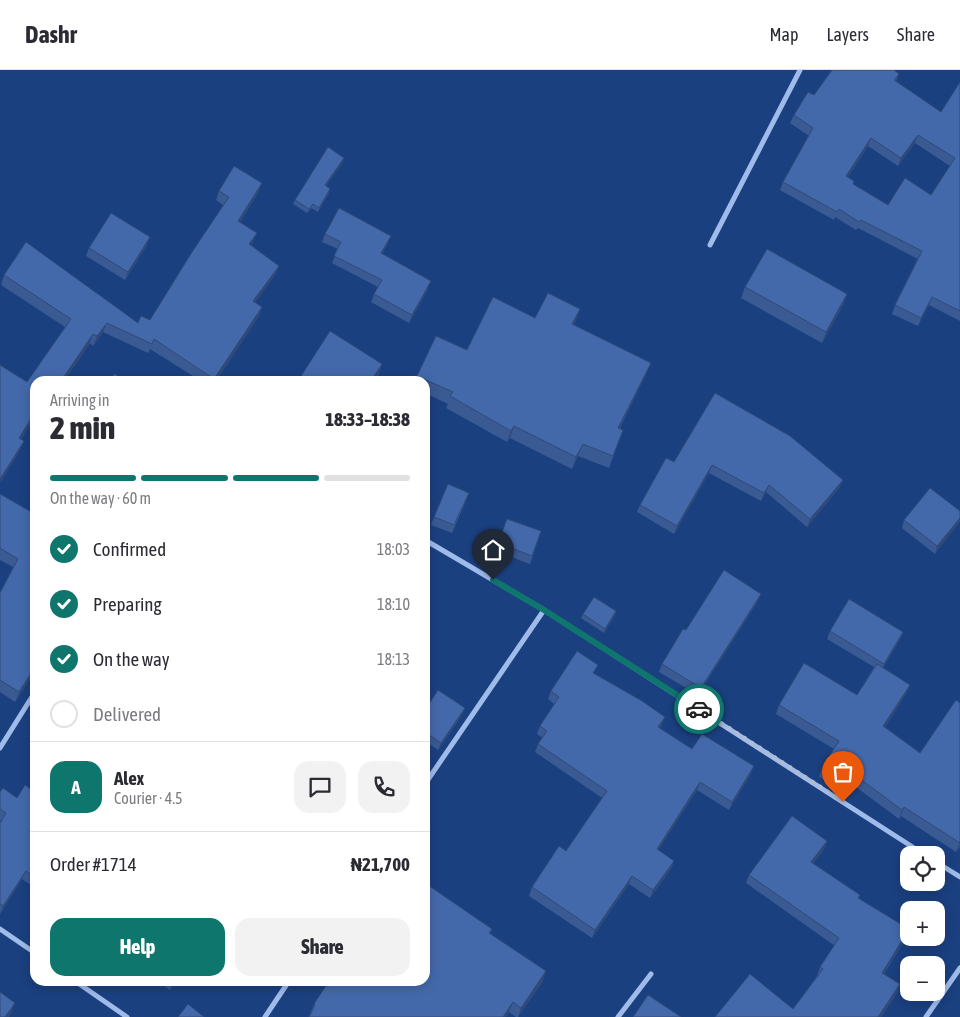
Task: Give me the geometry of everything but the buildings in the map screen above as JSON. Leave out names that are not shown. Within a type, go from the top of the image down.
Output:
[{"type":"street","points":[[710,244],[800,70]]},
{"type":"street","points":[[430,543],[544,610],[911,846]]},
{"type":"street","points":[[430,777],[544,610]]},
{"type":"street","points":[[0,748],[30,700]]},
{"type":"street","points":[[945,868],[960,877]]},
{"type":"street","points":[[0,929],[30,950]]},
{"type":"street","points":[[926,1017],[960,968]]},
{"type":"street","points":[[618,1017],[651,974]]},
{"type":"street","points":[[82,986],[127,1017]]},
{"type":"street","points":[[265,1017],[287,986]]},
{"type":"way so far","points":[[699,709],[843,802]]},
{"type":"route","points":[[493,580],[544,610],[699,709]]}]
